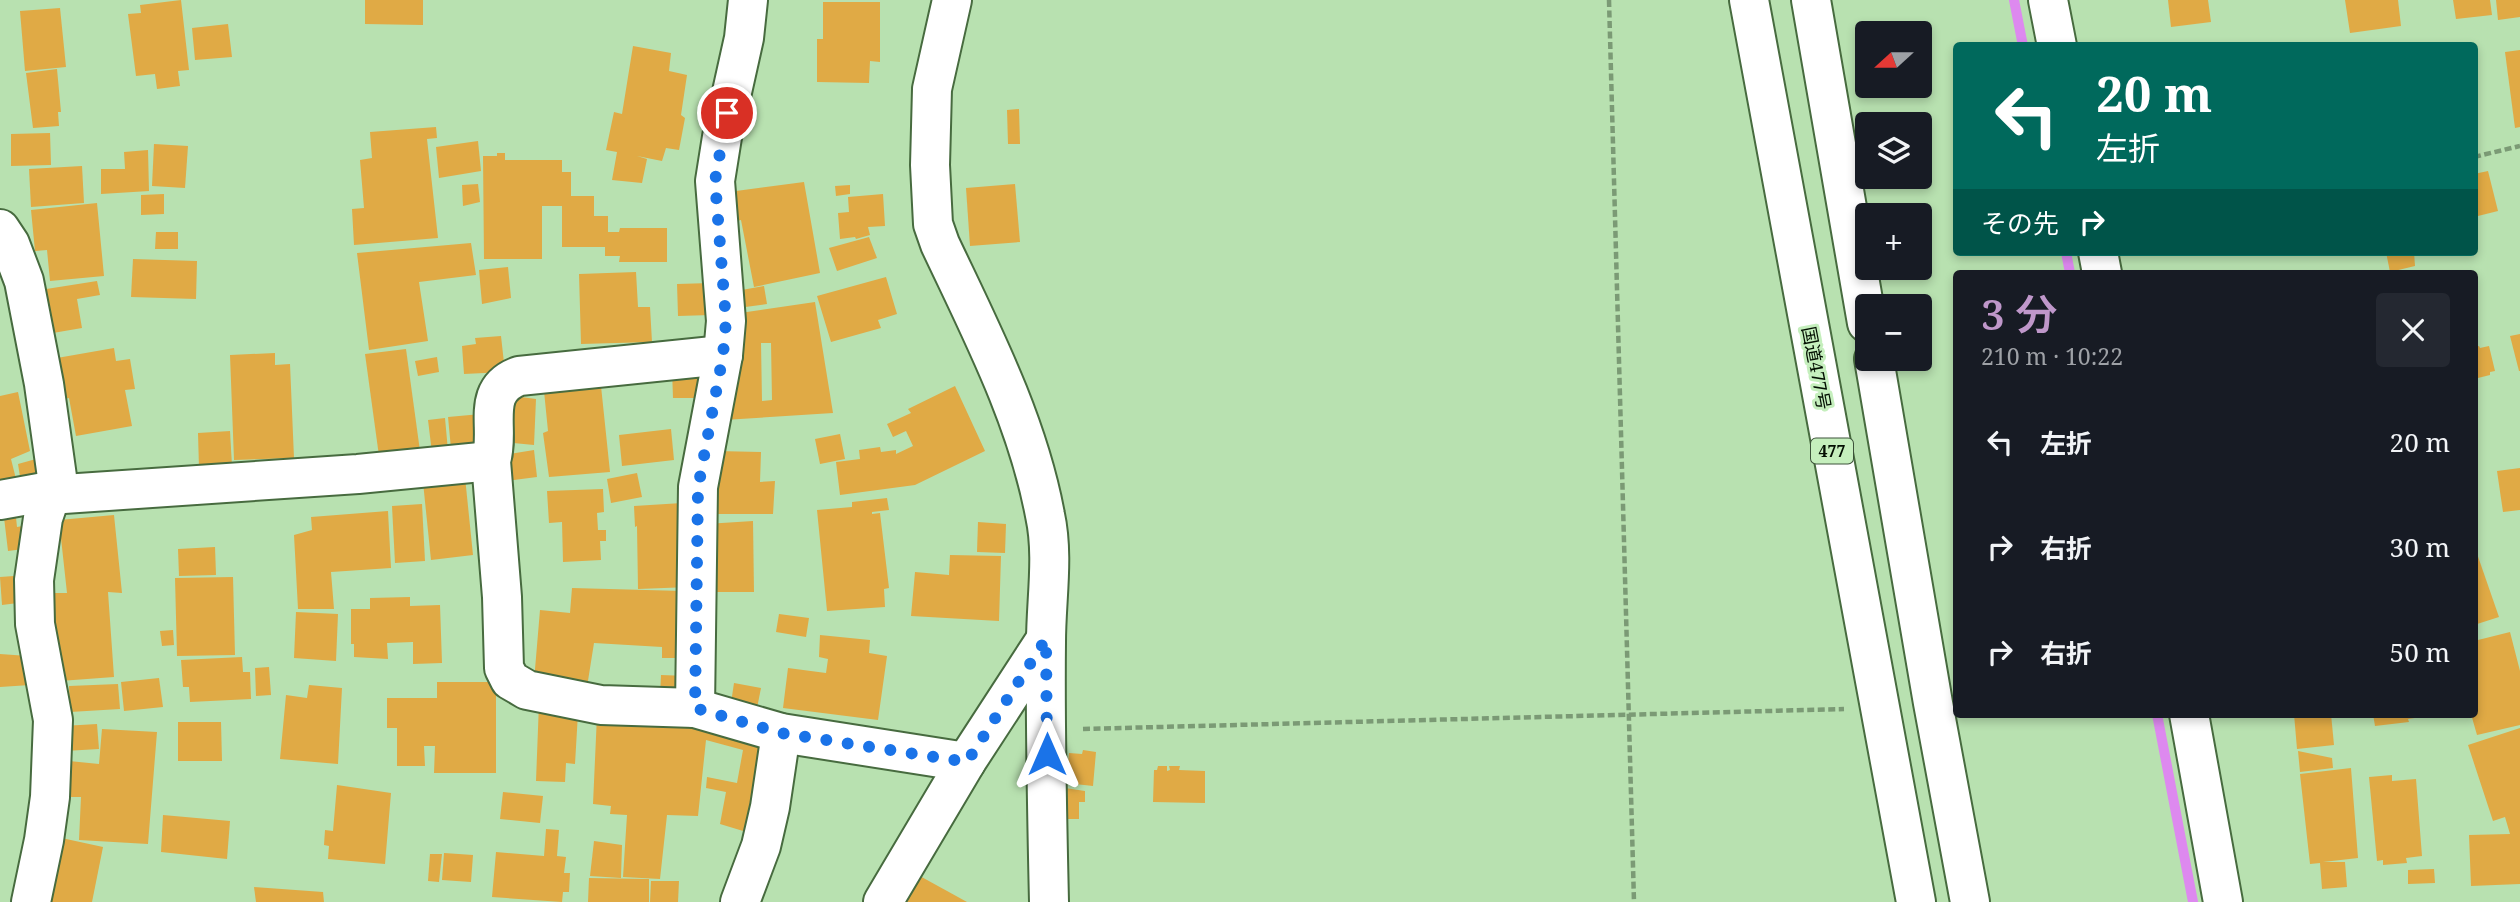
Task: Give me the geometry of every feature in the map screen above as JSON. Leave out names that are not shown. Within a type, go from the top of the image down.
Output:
[{"type":"main road","points":[[695,708],[698,488],[723,355],[726,321],[715,181],[744,38],[748,0]]},
{"type":"main road","points":[[952,0],[932,89],[930,165],[933,224],[997,364],[1033,460],[1046,518],[1049,581],[1046,639],[1049,902]]},
{"type":"main road","name":"国道477号","points":[[1749,0],[1916,902]]},
{"type":"main road","points":[[1811,0],[1862,294]]},
{"type":"main road","points":[[2048,0],[2056,42]]},
{"type":"main road","points":[[0,229],[9,244],[27,293],[44,384],[57,477],[43,518],[33,580],[35,624],[53,720],[50,797],[31,902]]},
{"type":"main road","points":[[723,355],[519,376],[499,388],[494,404],[495,449],[491,461],[502,597],[504,668],[510,680],[527,690],[601,705],[695,708],[781,733],[967,762]]},
{"type":"main road","points":[[1876,371],[1970,902]]},
{"type":"main road","points":[[0,500],[50,493],[358,474],[491,461]]},
{"type":"main road","points":[[883,902],[967,762],[1046,639]]},
{"type":"main road","points":[[2190,718],[2223,902]]},
{"type":"main road","points":[[740,902],[761,846],[781,733]]},
{"type":"path","points":[[1609,0],[1634,902]]},
{"type":"path","points":[[2478,156],[2520,146]]},
{"type":"path","points":[[1046,730],[1880,708]]},
{"type":"building","points":[[181,0],[189,70],[178,71],[180,86],[157,89],[155,74],[136,76],[128,14],[141,13],[140,5]]},
{"type":"building","points":[[365,0],[423,0],[423,25],[365,24]]},
{"type":"building","points":[[2168,0],[2208,0],[2211,22],[2171,27]]},
{"type":"building","points":[[2345,0],[2398,0],[2401,26],[2350,33]]},
{"type":"building","points":[[2453,0],[2490,0],[2492,15],[2456,19]]},
{"type":"building","points":[[2496,0],[2520,0],[2520,17],[2498,20]]},
{"type":"building","points":[[823,2],[880,2],[880,62],[870,61],[869,83],[817,82],[817,39],[823,39]]},
{"type":"building","points":[[60,8],[66,67],[25,71],[20,11]]},
{"type":"building","points":[[228,24],[232,57],[195,60],[192,28]]},
{"type":"building","points":[[633,46],[671,53],[669,71],[687,75],[681,115],[685,118],[679,150],[666,148],[662,161],[637,156],[647,159],[642,183],[612,180],[617,152],[606,150],[614,112],[622,114]]},
{"type":"building","points":[[2520,50],[2520,127],[2515,128],[2505,52]]},
{"type":"building","points":[[57,69],[61,112],[58,112],[59,126],[33,128],[26,73]]},
{"type":"building","points":[[1019,109],[1020,144],[1008,144],[1007,110]]},
{"type":"building","points":[[436,127],[437,138],[427,139],[438,238],[354,245],[352,209],[364,208],[360,160],[372,158],[370,132]]},
{"type":"building","points":[[50,133],[51,165],[11,166],[11,134]]},
{"type":"building","points":[[478,141],[481,171],[439,178],[436,147]]},
{"type":"building","points":[[154,144],[188,146],[185,188],[152,186]]},
{"type":"building","points":[[148,150],[149,191],[101,194],[101,169],[125,169],[124,152]]},
{"type":"building","points":[[497,153],[505,153],[505,160],[562,160],[562,172],[571,172],[571,196],[594,196],[594,216],[608,216],[608,232],[619,232],[620,228],[667,228],[667,262],[619,262],[620,256],[605,256],[605,247],[562,247],[562,206],[542,206],[542,259],[484,259],[483,156],[497,156]]},
{"type":"building","points":[[82,166],[84,203],[31,207],[29,169]]},
{"type":"building","points":[[2488,171],[2498,211],[2478,216],[2478,173]]},
{"type":"building","points":[[804,182],[820,273],[754,287],[741,220],[728,223],[724,187],[735,185],[736,191]]},
{"type":"building","points":[[478,184],[480,202],[463,206],[462,185]]},
{"type":"building","points":[[1015,184],[1020,242],[970,246],[966,188]]},
{"type":"building","points":[[850,185],[850,194],[836,196],[835,186]]},
{"type":"building","points":[[164,194],[164,214],[141,215],[141,195]]},
{"type":"building","points":[[883,194],[885,226],[868,227],[870,235],[856,239],[840,239],[838,213],[849,212],[848,197]]},
{"type":"building","points":[[97,203],[104,276],[50,281],[47,250],[35,251],[31,210]]},
{"type":"building","points":[[156,232],[178,232],[178,249],[155,249]]},
{"type":"building","points":[[869,237],[877,258],[837,271],[829,248]]},
{"type":"building","points":[[471,243],[476,275],[419,282],[428,341],[369,350],[357,253]]},
{"type":"building","points":[[2387,256],[2414,256],[2415,266],[2390,270]]},
{"type":"building","points":[[133,259],[197,261],[196,299],[131,297]]},
{"type":"building","points":[[508,267],[511,298],[482,304],[479,270]]},
{"type":"building","points":[[636,272],[638,307],[650,307],[652,342],[581,344],[579,274]]},
{"type":"building","points":[[886,277],[897,314],[878,320],[881,328],[831,342],[817,296]]},
{"type":"building","points":[[97,281],[100,295],[77,299],[82,328],[47,334],[40,290]]},
{"type":"building","points":[[711,283],[711,315],[678,316],[677,284]]},
{"type":"building","points":[[764,286],[767,304],[738,308],[736,291]]},
{"type":"building","points":[[815,302],[833,413],[724,420],[740,313]],"holes":[[[761,343],[771,343],[772,400],[762,401]]]},
{"type":"building","points":[[2520,334],[2520,371],[2519,371],[2510,336]]},
{"type":"building","points":[[501,336],[505,372],[464,374],[462,346],[476,344],[475,338]]},
{"type":"building","points":[[2478,346],[2489,346],[2495,371],[2478,378]]},
{"type":"building","points":[[114,348],[116,361],[130,359],[135,389],[125,390],[132,426],[76,436],[69,398],[64,399],[57,358]]},
{"type":"building","points":[[406,349],[420,451],[379,456],[365,354]]},
{"type":"building","points":[[275,353],[275,365],[290,364],[294,458],[234,460],[230,355]]},
{"type":"building","points":[[437,357],[439,372],[418,376],[415,361]]},
{"type":"building","points":[[707,368],[708,398],[673,398],[672,369]]},
{"type":"building","points":[[601,386],[610,472],[549,477],[543,433],[548,431],[544,391]]},
{"type":"building","points":[[955,386],[985,451],[915,485],[840,495],[836,462],[860,459],[859,450],[880,447],[881,452],[896,450],[896,454],[913,446],[906,431],[893,437],[887,424],[911,413],[908,409]]},
{"type":"building","points":[[18,392],[30,451],[11,459],[16,479],[0,482],[0,396]]},
{"type":"building","points":[[507,395],[536,399],[534,445],[502,442]]},
{"type":"building","points":[[481,414],[484,445],[451,449],[448,417]]},
{"type":"building","points":[[445,418],[448,451],[432,453],[428,420]]},
{"type":"building","points":[[671,429],[674,460],[622,466],[619,435]]},
{"type":"building","points":[[230,431],[232,466],[199,468],[198,433]]},
{"type":"building","points":[[840,434],[845,459],[820,464],[815,439]]},
{"type":"building","points":[[534,450],[537,477],[506,481],[503,455]]},
{"type":"building","points":[[716,451],[761,452],[760,482],[775,481],[773,514],[714,514]]},
{"type":"building","points":[[36,459],[39,480],[21,483],[18,464]]},
{"type":"building","points":[[2520,468],[2520,510],[2503,512],[2497,471]]},
{"type":"building","points":[[637,473],[642,497],[611,503],[607,479]]},
{"type":"building","points":[[465,477],[473,555],[431,560],[423,482]]},
{"type":"building","points":[[603,489],[604,512],[597,513],[598,530],[606,530],[606,541],[600,541],[601,560],[563,562],[562,522],[549,523],[547,491]]},
{"type":"building","points":[[887,498],[889,510],[872,512],[880,513],[889,588],[884,589],[885,607],[827,611],[817,510],[852,507],[852,502]]},
{"type":"building","points":[[682,503],[690,587],[638,589],[634,506]]},
{"type":"building","points":[[422,504],[425,561],[395,563],[392,506]]},
{"type":"building","points":[[15,508],[17,527],[28,525],[31,548],[8,551],[3,509]]},
{"type":"building","points":[[388,511],[391,568],[331,572],[334,609],[298,609],[294,535],[312,530],[311,517]]},
{"type":"building","points":[[114,515],[122,593],[108,592],[114,677],[60,681],[53,593],[67,593],[59,520]]},
{"type":"building","points":[[753,521],[754,592],[709,592],[706,524]]},
{"type":"building","points":[[978,522],[1006,524],[1005,553],[977,552]]},
{"type":"building","points":[[215,547],[216,575],[179,576],[178,549]]},
{"type":"building","points":[[950,555],[1001,556],[999,621],[911,616],[915,572],[949,575]]},
{"type":"building","points":[[2478,557],[2499,617],[2478,624]]},
{"type":"building","points":[[14,576],[18,603],[2,605],[0,577]]},
{"type":"building","points":[[233,577],[235,655],[177,656],[175,578]]},
{"type":"building","points":[[572,588],[683,591],[679,658],[662,658],[662,647],[594,643],[587,687],[534,681],[540,610],[570,613]]},
{"type":"building","points":[[410,597],[410,606],[440,605],[442,663],[413,664],[413,642],[387,643],[388,659],[354,657],[354,644],[351,644],[351,609],[370,609],[370,598]]},
{"type":"building","points":[[296,612],[338,614],[336,661],[294,658]]},
{"type":"building","points":[[779,614],[809,618],[806,637],[776,632]]},
{"type":"building","points":[[173,630],[174,645],[162,646],[160,631]]},
{"type":"building","points":[[2510,632],[2520,671],[2520,725],[2477,735],[2472,718],[2478,718],[2478,640]]},
{"type":"building","points":[[820,635],[870,640],[869,653],[887,656],[878,720],[783,708],[788,668],[826,673],[828,659],[819,657]]},
{"type":"building","points":[[0,654],[28,656],[30,685],[0,687]]},
{"type":"building","points":[[242,657],[243,672],[250,672],[251,699],[190,702],[189,687],[183,687],[181,660]]},
{"type":"building","points":[[269,667],[271,695],[256,696],[255,668]]},
{"type":"building","points":[[661,675],[688,676],[687,699],[660,697]]},
{"type":"building","points":[[159,678],[163,707],[124,711],[121,682]]},
{"type":"building","points":[[437,682],[496,682],[496,773],[434,773],[435,746],[424,746],[425,766],[397,766],[397,728],[387,728],[387,698],[437,698]]},
{"type":"building","points":[[734,683],[761,688],[757,708],[731,703]]},
{"type":"building","points":[[118,684],[120,709],[70,712],[69,686]]},
{"type":"building","points":[[309,685],[342,688],[338,764],[280,759],[286,695],[307,698]]},
{"type":"building","points":[[539,703],[578,713],[575,764],[566,763],[565,782],[536,781]]},
{"type":"building","points":[[597,715],[705,725],[771,747],[753,834],[720,824],[726,792],[706,788],[707,777],[737,783],[743,750],[706,740],[698,816],[667,815],[660,879],[623,877],[627,815],[610,814],[611,806],[593,804]]},
{"type":"building","points":[[2294,718],[2331,718],[2334,745],[2297,749]]},
{"type":"building","points":[[2374,718],[2415,718],[2408,719],[2409,722],[2375,726]]},
{"type":"building","points":[[178,722],[221,722],[222,761],[178,761]]},
{"type":"building","points":[[97,724],[99,749],[65,751],[63,726]]},
{"type":"building","points":[[2520,728],[2520,884],[2471,886],[2469,835],[2510,834],[2505,817],[2493,821],[2468,745]]},
{"type":"building","points":[[102,729],[157,732],[148,844],[79,840],[81,797],[66,797],[69,761],[99,764]]},
{"type":"building","points":[[1083,750],[1096,752],[1093,786],[1066,783],[1069,753],[1082,754]]},
{"type":"building","points":[[2298,751],[2332,758],[2333,768],[2300,772]]},
{"type":"building","points":[[1158,766],[1167,766],[1167,771],[1170,770],[1169,766],[1180,766],[1179,770],[1205,771],[1205,803],[1153,802],[1154,770],[1157,770]]},
{"type":"building","points":[[2351,768],[2358,858],[2323,862],[2345,862],[2347,887],[2322,889],[2320,863],[2310,864],[2300,774]]},
{"type":"building","points":[[2392,775],[2392,781],[2416,779],[2422,856],[2406,858],[2407,863],[2383,865],[2383,860],[2377,861],[2369,777]]},
{"type":"building","points":[[337,785],[391,793],[385,864],[328,859],[329,846],[324,845],[325,830],[333,831]]},
{"type":"building","points":[[1065,788],[1085,791],[1085,802],[1079,802],[1079,819],[1066,819]]},
{"type":"building","points":[[503,792],[543,796],[540,823],[500,819]]},
{"type":"building","points":[[163,815],[230,821],[227,859],[161,852]]},
{"type":"building","points":[[546,829],[559,830],[557,856],[566,857],[564,873],[570,873],[569,892],[563,892],[562,902],[492,897],[496,852],[544,856]]},
{"type":"building","points":[[57,837],[103,847],[92,902],[44,902]]},
{"type":"building","points":[[594,841],[622,845],[621,878],[590,876]]},
{"type":"building","points":[[444,853],[473,855],[471,882],[442,880]]},
{"type":"building","points":[[430,854],[442,854],[439,882],[428,881]]},
{"type":"building","points":[[2434,869],[2435,883],[2408,884],[2408,870]]},
{"type":"building","points":[[918,875],[967,902],[902,902]]},
{"type":"building","points":[[589,878],[649,879],[649,902],[588,902]]},
{"type":"building","points":[[651,881],[679,881],[678,902],[650,902]]},
{"type":"building","points":[[254,887],[323,892],[324,902],[256,902]]},
{"type":"waterway","points":[[2014,0],[2022,42]]},
{"type":"waterway","points":[[2067,256],[2069,270]]},
{"type":"waterway","points":[[2158,718],[2193,902]]},
{"type":"route","points":[[727,113],[715,181],[726,321],[723,355],[698,488],[695,708],[781,733],[967,762],[1046,639],[1047,754]]}]
